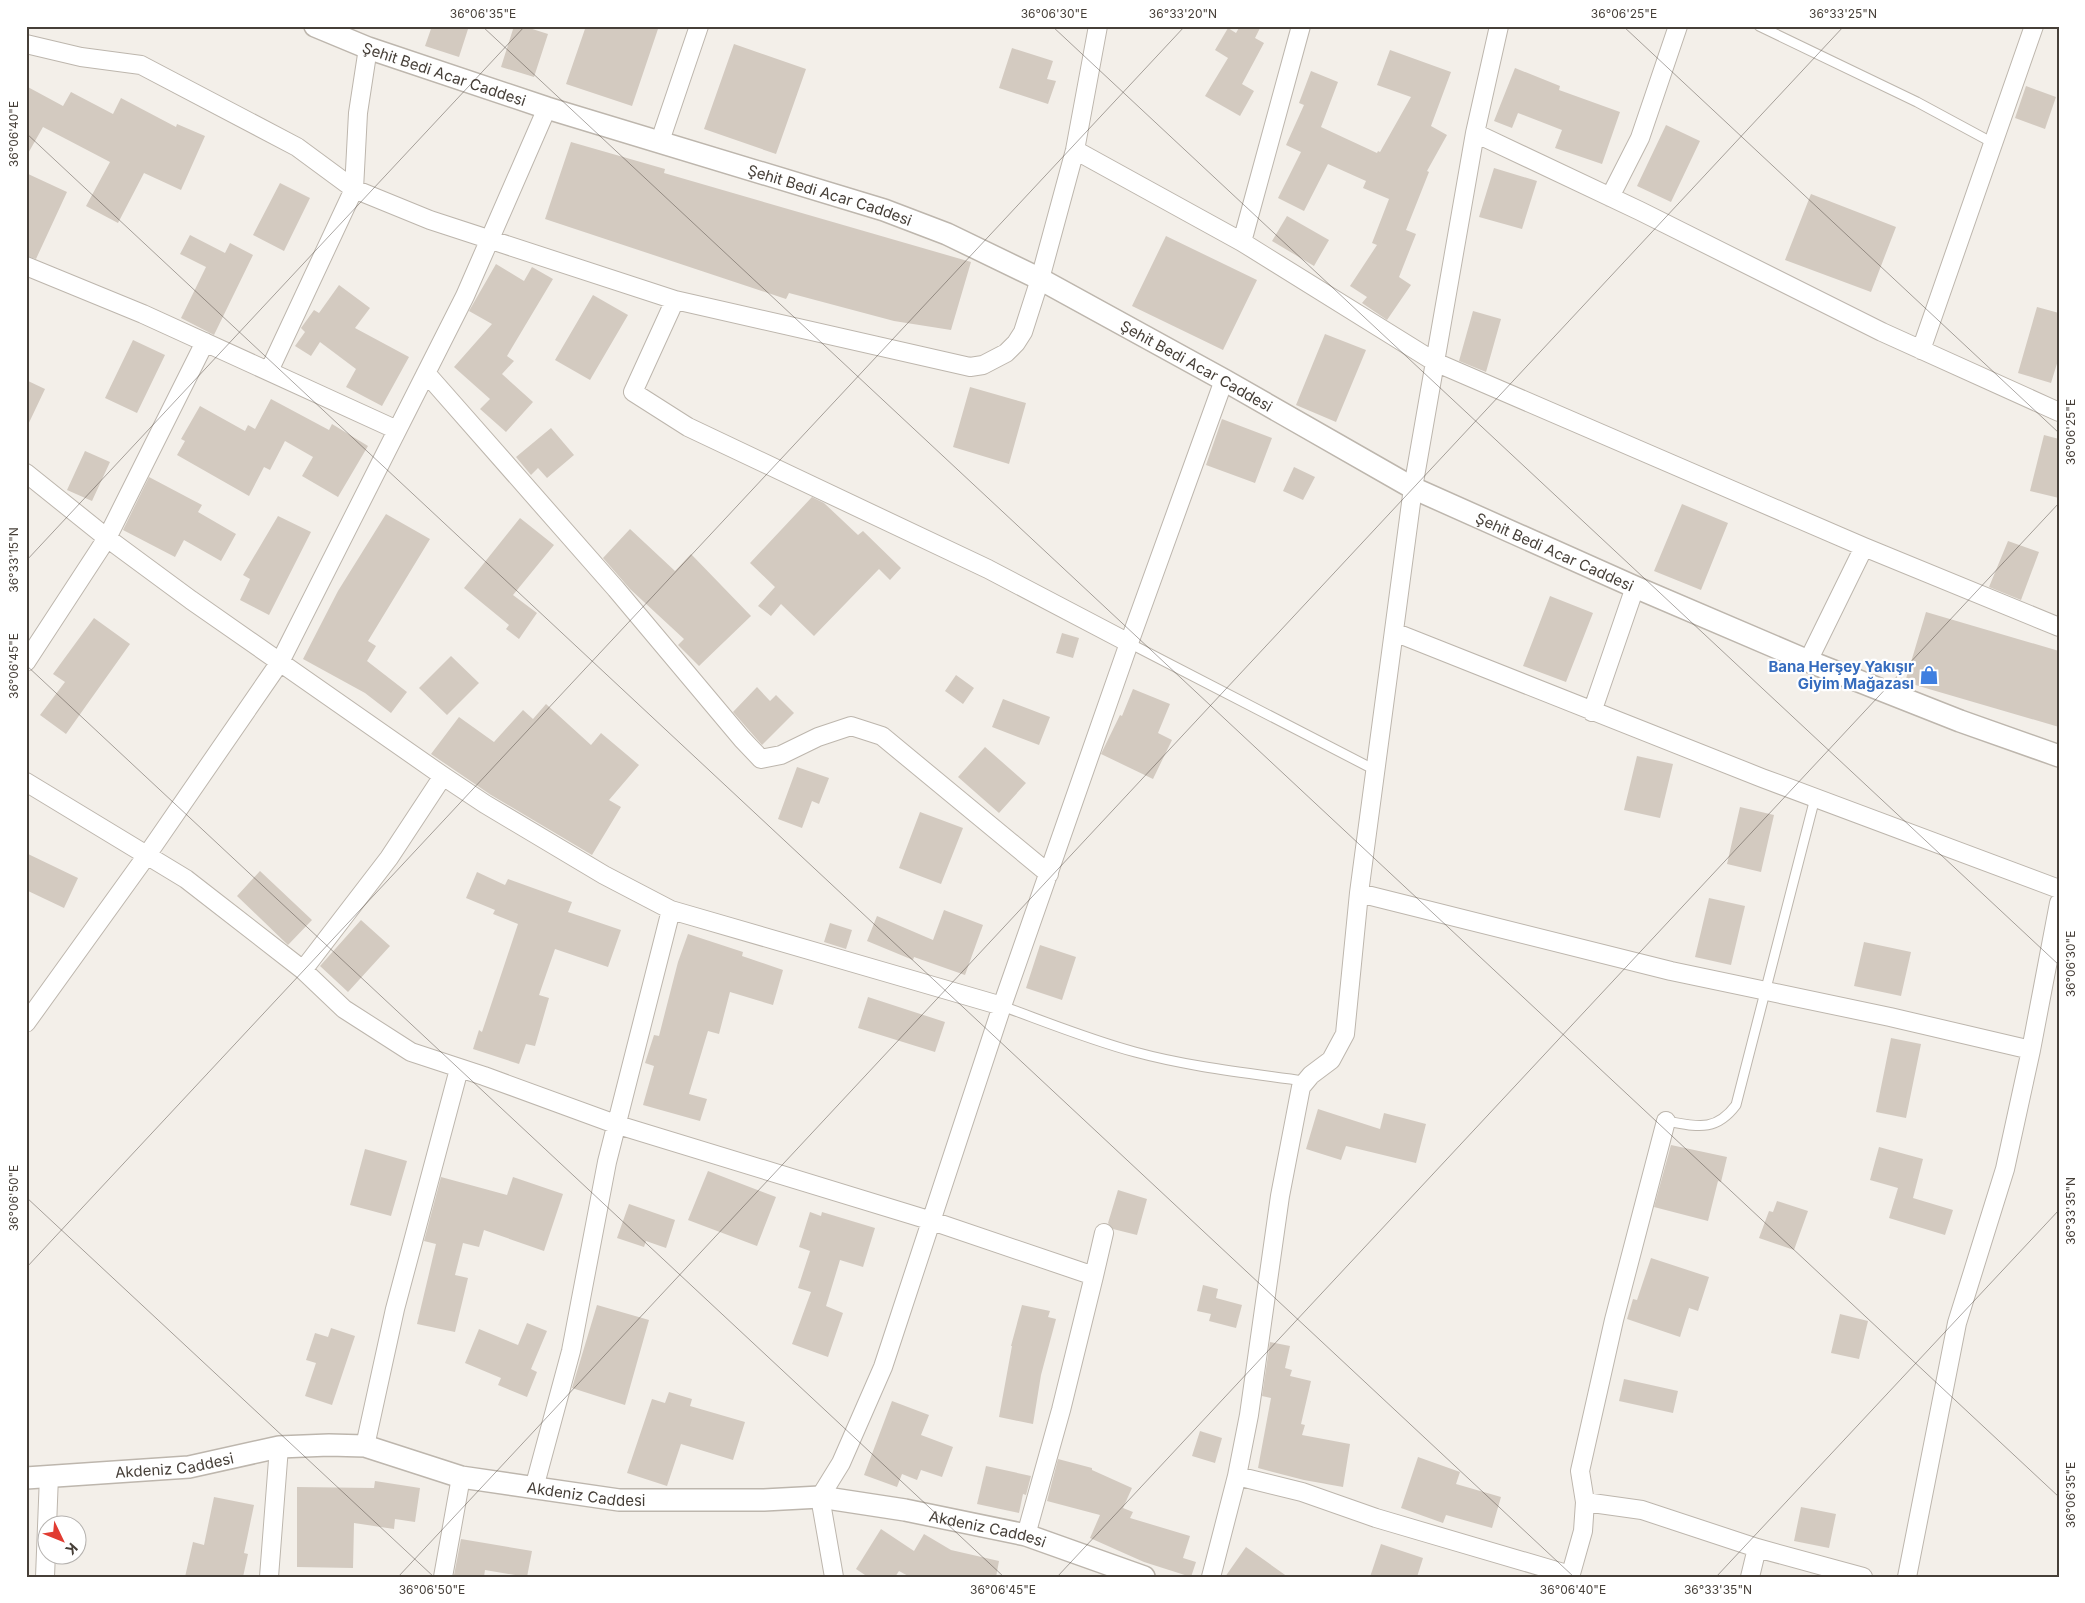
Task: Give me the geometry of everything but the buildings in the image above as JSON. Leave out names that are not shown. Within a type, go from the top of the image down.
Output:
[{"type":"street","points":[[660,141],[699,26]]},
{"type":"street","points":[[26,44],[81,56],[141,65],[297,147],[354,189],[430,220],[675,300],[970,367],[983,365],[995,360],[1016,344],[1023,332],[1040,279],[1075,150],[1098,26]]},
{"type":"street","points":[[1242,242],[1301,26]]},
{"type":"street","points":[[1211,1577],[1237,1476],[1250,1406],[1280,1196],[1301,1087],[1304,1081],[1331,1060],[1345,1034],[1359,893],[1414,488],[1475,133],[1499,26]]},
{"type":"street","points":[[1610,197],[1640,138],[1678,26]]},
{"type":"street","points":[[1921,350],[2034,26]]},
{"type":"street","name":"Şehit Bedi Acar Caddesi","points":[[321,28],[368,48],[547,108],[884,210],[947,234],[1040,279],[1224,380],[1414,488],[1635,587],[1808,661],[1960,721],[2059,756]]},
{"type":"street","points":[[269,371],[354,189],[358,113],[368,48]]},
{"type":"street","points":[[26,1024],[147,855],[280,662],[465,296],[547,108]]},
{"type":"street","points":[[1475,133],[1610,197],[1921,350],[2059,412]]},
{"type":"street","points":[[1075,150],[1242,242],[1435,362],[1864,547],[2059,627]]},
{"type":"street","points":[[26,266],[143,314],[397,430]]},
{"type":"street","points":[[675,300],[633,392],[688,426],[988,569],[1129,643]]},
{"type":"street","points":[[26,662],[106,538],[205,342]]},
{"type":"street","points":[[426,373],[761,759],[781,755],[818,737],[851,726],[882,736],[1050,874]]},
{"type":"street","points":[[834,1577],[820,1497],[841,1463],[883,1367],[1002,1006],[1050,874],[1129,643],[1224,380]]},
{"type":"street","points":[[26,473],[106,538],[443,776],[485,804],[604,875],[671,910],[1002,1006]]},
{"type":"street","points":[[1808,661],[1864,547]]},
{"type":"street","points":[[1592,712],[1635,587]]},
{"type":"street","points":[[1394,632],[1592,712],[2059,889]]},
{"type":"street","points":[[303,970],[389,858],[443,776]]},
{"type":"street","points":[[26,782],[186,879],[303,970],[344,1009],[411,1052],[459,1070],[484,1076],[618,1125],[932,1221],[1094,1276]]},
{"type":"street","points":[[1359,893],[1662,968],[1890,1017],[2030,1050]]},
{"type":"street","points":[[1907,1577],[1957,1323],[2005,1169],[2059,903]]},
{"type":"street","points":[[534,1488],[571,1351],[607,1162],[618,1125],[671,910]]},
{"type":"street","points":[[365,1446],[395,1309],[459,1070]]},
{"type":"street","points":[[1237,1476],[1302,1492],[1376,1518],[1570,1576],[1583,1532],[1584,1502],[1580,1471],[1614,1320],[1666,1121]]},
{"type":"street","points":[[1026,1535],[1061,1410],[1104,1233]]},
{"type":"street","name":"Akdeniz Caddesi","points":[[26,1478],[189,1467],[279,1447],[329,1444],[365,1446],[461,1477],[619,1500],[764,1500],[820,1497],[906,1510],[1026,1535],[1144,1577]]},
{"type":"street","points":[[269,1577],[279,1447]]},
{"type":"street","points":[[45,1577],[49,1476]]},
{"type":"street","points":[[443,1577],[461,1477]]},
{"type":"street","points":[[1584,1502],[1642,1510],[1758,1548],[1863,1577]]},
{"type":"street","points":[[1750,1577],[1758,1548]]},
{"type":"lane","points":[[1759,26],[1917,102],[1993,143]]},
{"type":"lane","points":[[1129,643],[1375,770]]},
{"type":"lane","points":[[1666,1121],[1699,1126],[1719,1121],[1736,1105],[1815,798]]},
{"type":"lane","points":[[1002,1006],[1102,1043],[1137,1053],[1174,1061],[1304,1081]]},
{"type":"place","name":"Bana Herşey Yakışır Giyim Mağazası","points":[[1929,675]]}]
